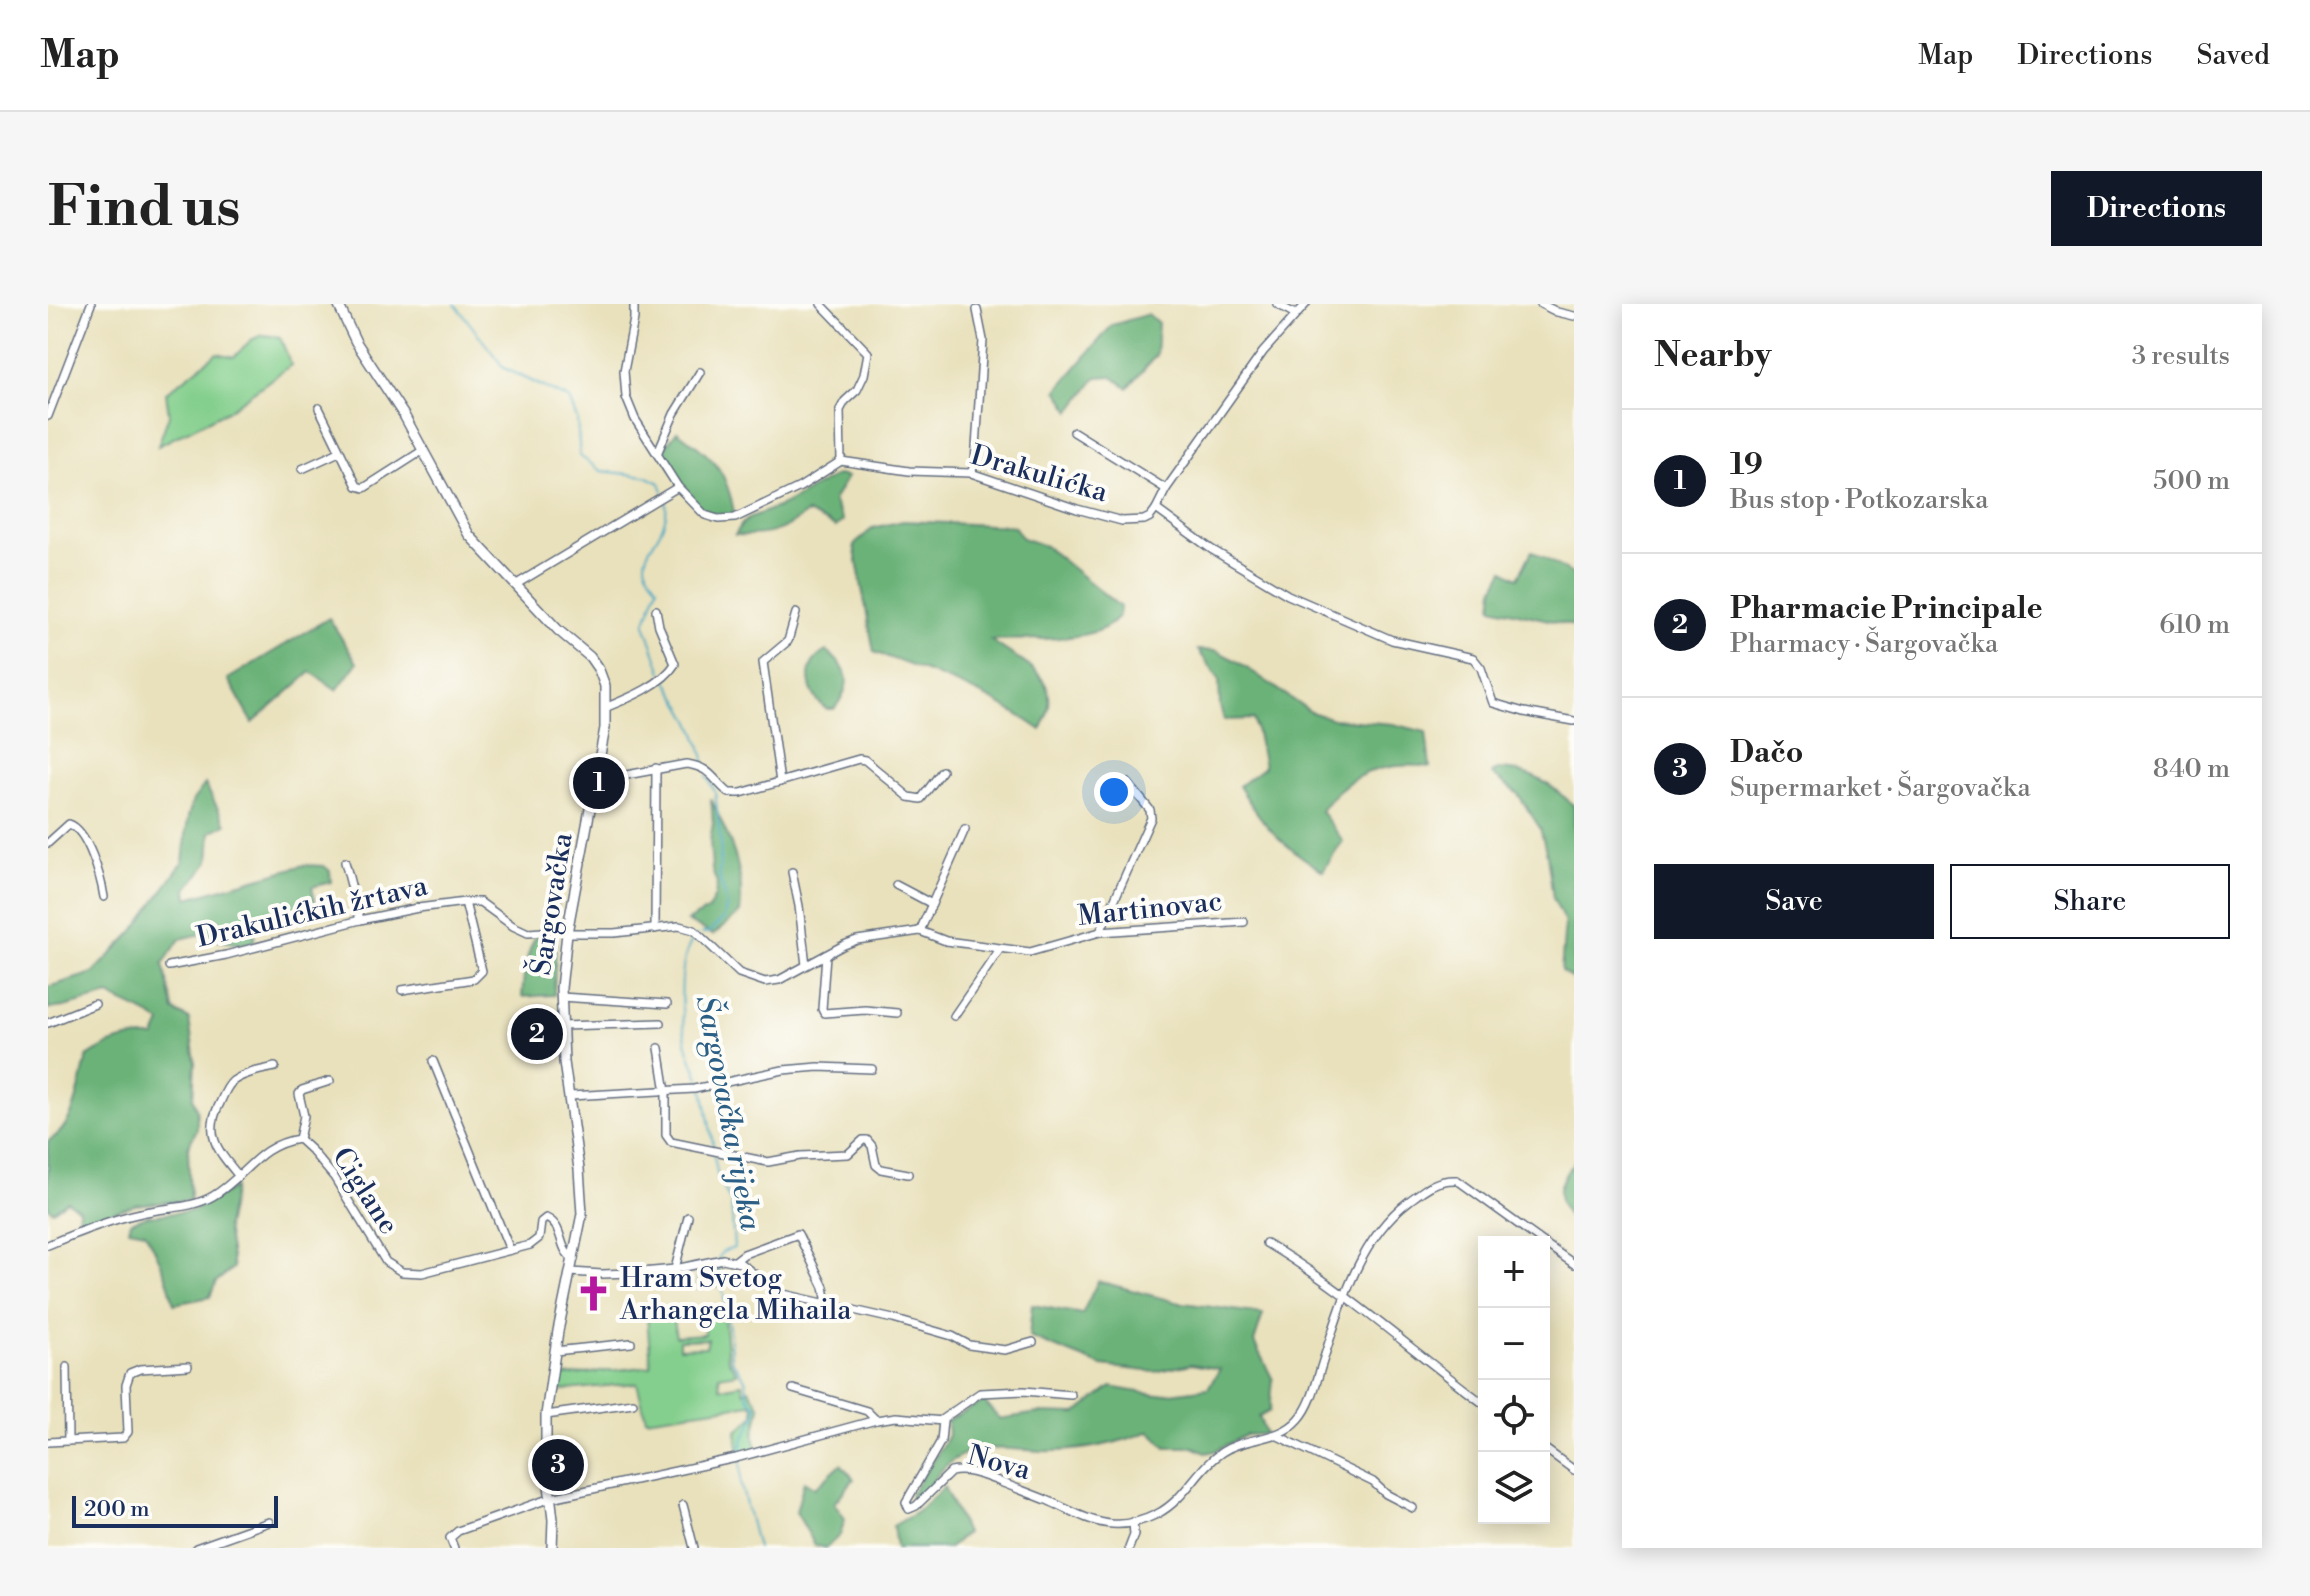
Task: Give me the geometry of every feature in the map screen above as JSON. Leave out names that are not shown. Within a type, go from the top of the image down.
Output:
[{"type":"street","points":[[49,410],[91,304]]},
{"type":"street","name":"Šargovačka","points":[[338,304],[356,342],[380,376],[469,535],[558,630],[590,657],[605,686],[605,728],[567,933],[561,997],[582,1207],[546,1415],[546,1458],[554,1536],[552,1548]]},
{"type":"street","points":[[634,304],[624,371],[626,397],[635,419],[678,487],[705,515],[718,519],[735,518],[800,487],[841,461],[840,410],[857,390],[864,375],[868,353],[825,306]]},
{"type":"street","points":[[1277,304],[1295,314]]},
{"type":"street","points":[[1306,304],[1263,352],[1166,489],[1156,509],[1211,549],[1288,595],[1392,640],[1473,658],[1481,668],[1493,703],[1574,721]]},
{"type":"street","points":[[1541,304],[1574,316]]},
{"type":"street","points":[[971,473],[975,463],[983,340],[977,310]]},
{"type":"street","points":[[657,454],[674,414],[700,372]]},
{"type":"street","points":[[319,408],[357,486],[364,488],[422,451]]},
{"type":"street","points":[[1074,432],[1166,489]]},
{"type":"street","points":[[302,469],[339,452]]},
{"type":"street","name":"Drakulićka","points":[[841,461],[909,471],[971,473],[1122,521],[1144,520],[1156,509]]},
{"type":"street","points":[[515,585],[678,487]]},
{"type":"street","points":[[607,707],[630,697],[669,672],[675,660],[659,626],[656,610]]},
{"type":"street","points":[[780,782],[763,662],[788,641],[796,613]]},
{"type":"street","points":[[594,781],[686,764],[709,772],[729,793],[741,793],[859,759],[865,760],[916,800],[921,799],[942,771]]},
{"type":"street","points":[[655,929],[656,768]]},
{"type":"street","points":[[1100,932],[1151,818],[1150,810],[1128,783]]},
{"type":"street","points":[[48,843],[69,824],[76,827],[91,852],[104,897]]},
{"type":"street","points":[[920,931],[965,829]]},
{"type":"street","points":[[345,862],[360,920]]},
{"type":"street","points":[[792,872],[806,965]]},
{"type":"street","points":[[896,885],[932,904]]},
{"type":"street","name":"Drakulićkih žrtava","points":[[402,990],[474,979],[482,971],[465,902]]},
{"type":"street","name":"Drakulićkih žrtava","points":[[169,966],[239,952],[360,920],[465,902],[480,902],[528,933],[542,932],[569,921]]},
{"type":"street","name":"Martinovac","points":[[567,933],[614,933],[679,926],[694,930],[727,964],[765,982],[779,980],[857,940],[920,931],[946,941],[1030,952],[1100,932],[1244,922]]},
{"type":"street","points":[[954,1016],[1000,949]]},
{"type":"street","points":[[826,955],[824,1013],[865,1010],[897,1013]]},
{"type":"street","points":[[561,997],[667,1004]]},
{"type":"street","points":[[48,1023],[95,1004]]},
{"type":"street","points":[[562,1026],[661,1023]]},
{"type":"street","points":[[659,1048],[666,1092],[667,1139],[675,1144],[768,1162],[800,1156],[843,1154],[852,1152],[863,1140],[867,1140],[872,1146],[876,1165],[881,1169],[908,1174]]},
{"type":"street","points":[[433,1061],[510,1250]]},
{"type":"street","points":[[238,1175],[220,1154],[211,1131],[213,1118],[231,1082],[275,1067]]},
{"type":"street","points":[[570,1096],[694,1089],[783,1070],[818,1067],[872,1069]]},
{"type":"street","points":[[299,1139],[304,1116],[299,1094],[302,1090],[330,1081]]},
{"type":"street","name":"Ciglane","points":[[48,1245],[130,1216],[190,1206],[213,1196],[262,1152],[299,1139],[334,1177],[386,1262],[402,1272],[422,1273],[536,1241],[541,1222],[546,1218],[556,1224],[567,1255],[574,1259]]},
{"type":"street","name":"Nova","points":[[454,1548],[450,1538],[458,1531],[551,1498],[747,1456],[896,1417],[941,1420],[941,1441],[906,1502],[909,1509],[951,1472],[958,1470],[982,1475],[1037,1495],[1096,1523],[1133,1522],[1147,1518],[1172,1504],[1223,1451],[1276,1435],[1298,1420],[1309,1402],[1346,1294],[1369,1247],[1390,1215],[1432,1184],[1457,1180],[1536,1236]]},
{"type":"street","points":[[675,1269],[688,1217]]},
{"type":"street","points":[[735,1261],[744,1254],[798,1234],[814,1262],[827,1303]]},
{"type":"street","points":[[1266,1243],[1346,1294],[1413,1351],[1478,1400]]},
{"type":"street","name":"Nova","points":[[1550,1246],[1574,1264]]},
{"type":"street","points":[[571,1272],[612,1274],[675,1269],[723,1259],[735,1261],[775,1291],[934,1330],[969,1345],[1005,1350],[1033,1342]]},
{"type":"street","points":[[555,1351],[631,1343]]},
{"type":"street","points":[[48,1442],[123,1438],[128,1432],[126,1385],[130,1373],[140,1369],[188,1366]]},
{"type":"street","points":[[67,1367],[68,1441]]},
{"type":"street","points":[[793,1389],[867,1411],[876,1420]]},
{"type":"street","points":[[941,1420],[980,1393],[1024,1391],[1071,1395]]},
{"type":"street","points":[[546,1415],[633,1403]]},
{"type":"street","points":[[1276,1435],[1373,1482],[1386,1494],[1413,1508]]},
{"type":"street","points":[[1549,1452],[1574,1470]]},
{"type":"street","points":[[683,1505],[694,1548]]},
{"type":"street","points":[[196,1548],[269,1522]]},
{"type":"street","points":[[1129,1548],[1134,1535],[1133,1522]]},
{"type":"green space","points":[[1148,314],[1158,323],[1156,355],[1128,388],[1112,376],[1097,377],[1071,411],[1057,390],[1112,325]]},
{"type":"green space","points":[[262,335],[280,337],[291,365],[227,411],[158,446],[169,415],[166,393],[217,353],[234,357],[251,340]]},
{"type":"green space","points":[[677,431],[718,467],[728,488],[735,518],[709,513],[681,487],[663,450]]},
{"type":"green space","points":[[837,475],[847,477],[833,501],[843,521],[836,527],[807,513],[773,532],[735,535],[751,517],[783,505]]},
{"type":"green space","points":[[903,521],[1014,526],[1022,538],[1045,546],[1120,607],[1116,620],[1086,634],[991,640],[1029,666],[1046,686],[1048,712],[1041,730],[980,694],[874,652],[854,545],[873,528]]},
{"type":"green space","points":[[1532,551],[1574,575],[1574,626],[1492,607],[1494,589],[1504,570],[1518,578]]},
{"type":"green space","points":[[329,618],[357,663],[337,690],[311,672],[253,723],[228,679]]},
{"type":"green space","points":[[1198,650],[1217,651],[1237,661],[1311,712],[1333,719],[1393,724],[1426,732],[1430,767],[1398,766],[1368,772],[1355,778],[1331,798],[1321,811],[1343,841],[1323,871],[1275,834],[1239,786],[1264,767],[1254,719],[1224,720],[1219,679]]},
{"type":"green space","points":[[826,651],[840,664],[846,678],[844,692],[834,709],[826,709],[819,702],[809,679],[813,664]]},
{"type":"green space","points":[[1503,769],[1542,781],[1574,806],[1574,980],[1561,971],[1565,923],[1553,898],[1540,828],[1518,794],[1492,774]]},
{"type":"green space","points":[[205,784],[226,824],[211,832],[209,861],[187,889],[188,898],[304,865],[324,866],[330,871],[331,882],[312,887],[316,906],[268,916],[255,923],[254,943],[222,941],[206,933],[180,939],[163,964],[174,1011],[189,1019],[195,1062],[193,1099],[197,1129],[188,1147],[190,1200],[135,1205],[78,1224],[79,1209],[67,1201],[53,1211],[48,1207],[48,1141],[57,1135],[71,1116],[87,1057],[119,1041],[155,1037],[161,1023],[109,995],[48,1009],[48,987],[93,973],[133,932],[183,862],[188,817],[193,800]]},
{"type":"green space","points":[[711,799],[734,854],[741,882],[740,913],[713,935],[687,921],[708,910],[715,896],[717,884],[712,870],[710,841],[713,823]]},
{"type":"green space","points":[[558,903],[554,995],[522,997],[531,946]]},
{"type":"green space","points":[[1574,1162],[1574,1217],[1571,1221],[1561,1204],[1559,1191],[1563,1178]]},
{"type":"green space","points":[[234,1188],[226,1227],[233,1268],[216,1282],[210,1297],[174,1304],[155,1249],[145,1232],[129,1229],[131,1222],[146,1216],[193,1211]]},
{"type":"green space","points":[[715,1263],[720,1286],[698,1289],[697,1269]]},
{"type":"green space","points":[[1098,1281],[1176,1302],[1263,1314],[1254,1342],[1273,1380],[1270,1411],[1259,1417],[1266,1434],[1246,1435],[1206,1453],[1193,1447],[1166,1447],[1150,1431],[1079,1449],[975,1450],[947,1465],[921,1499],[913,1499],[910,1495],[948,1435],[947,1421],[984,1401],[999,1419],[1038,1413],[1076,1414],[1111,1387],[1156,1395],[1208,1388],[1220,1369],[1191,1364],[1155,1372],[1102,1366],[1029,1337],[1032,1305],[1082,1314]]},
{"type":"green space","points":[[672,1315],[676,1336],[705,1334],[703,1319],[724,1316],[728,1360],[737,1373],[719,1376],[720,1388],[742,1384],[744,1392],[749,1389],[760,1407],[754,1436],[757,1449],[739,1454],[737,1431],[754,1416],[751,1404],[646,1419],[637,1383],[557,1391],[558,1377],[651,1366],[647,1316]],"holes":[[[708,1339],[706,1347],[679,1348],[679,1340]]]},
{"type":"green space","points":[[841,1464],[854,1479],[834,1503],[845,1519],[840,1535],[826,1548],[815,1545],[796,1512],[804,1481],[815,1488]]},
{"type":"green space","points":[[944,1487],[966,1533],[949,1548],[896,1548],[893,1526],[917,1512]]},
{"type":"waterway","name":"Šargovačka rijeka","points":[[455,304],[504,368],[569,399],[577,419],[580,456],[601,471],[646,476],[660,483],[663,491]]},
{"type":"waterway","name":"Šargovačka rijeka","points":[[662,672],[645,624],[658,587],[645,564],[665,519],[665,497]]},
{"type":"waterway","name":"Šargovačka rijeka","points":[[665,678],[695,731],[705,766]]},
{"type":"waterway","name":"Šargovačka rijeka","points":[[702,934],[709,932],[724,918],[727,903],[719,876],[721,845],[715,792],[707,776]]},
{"type":"waterway","name":"Šargovačka rijeka","points":[[696,936],[685,957],[682,1001],[686,1041],[701,1083]]},
{"type":"waterway","name":"Šargovačka rijeka","points":[[703,1089],[714,1149]]},
{"type":"waterway","name":"Šargovačka rijeka","points":[[714,1156],[718,1177],[731,1203],[734,1248],[722,1252],[718,1260],[731,1360],[745,1379],[748,1397],[757,1407],[741,1453]]},
{"type":"waterway","name":"Šargovačka rijeka","points":[[741,1459],[741,1485],[757,1548]]},
{"type":"place","name":"19","points":[[599,783]]},
{"type":"place","name":"Pharmacie Principale","points":[[537,1034]]},
{"type":"place","name":"Hram Svetog Arhangela Mihaila","points":[[594,1294]]},
{"type":"place","name":"Dačo","points":[[558,1465]]}]
